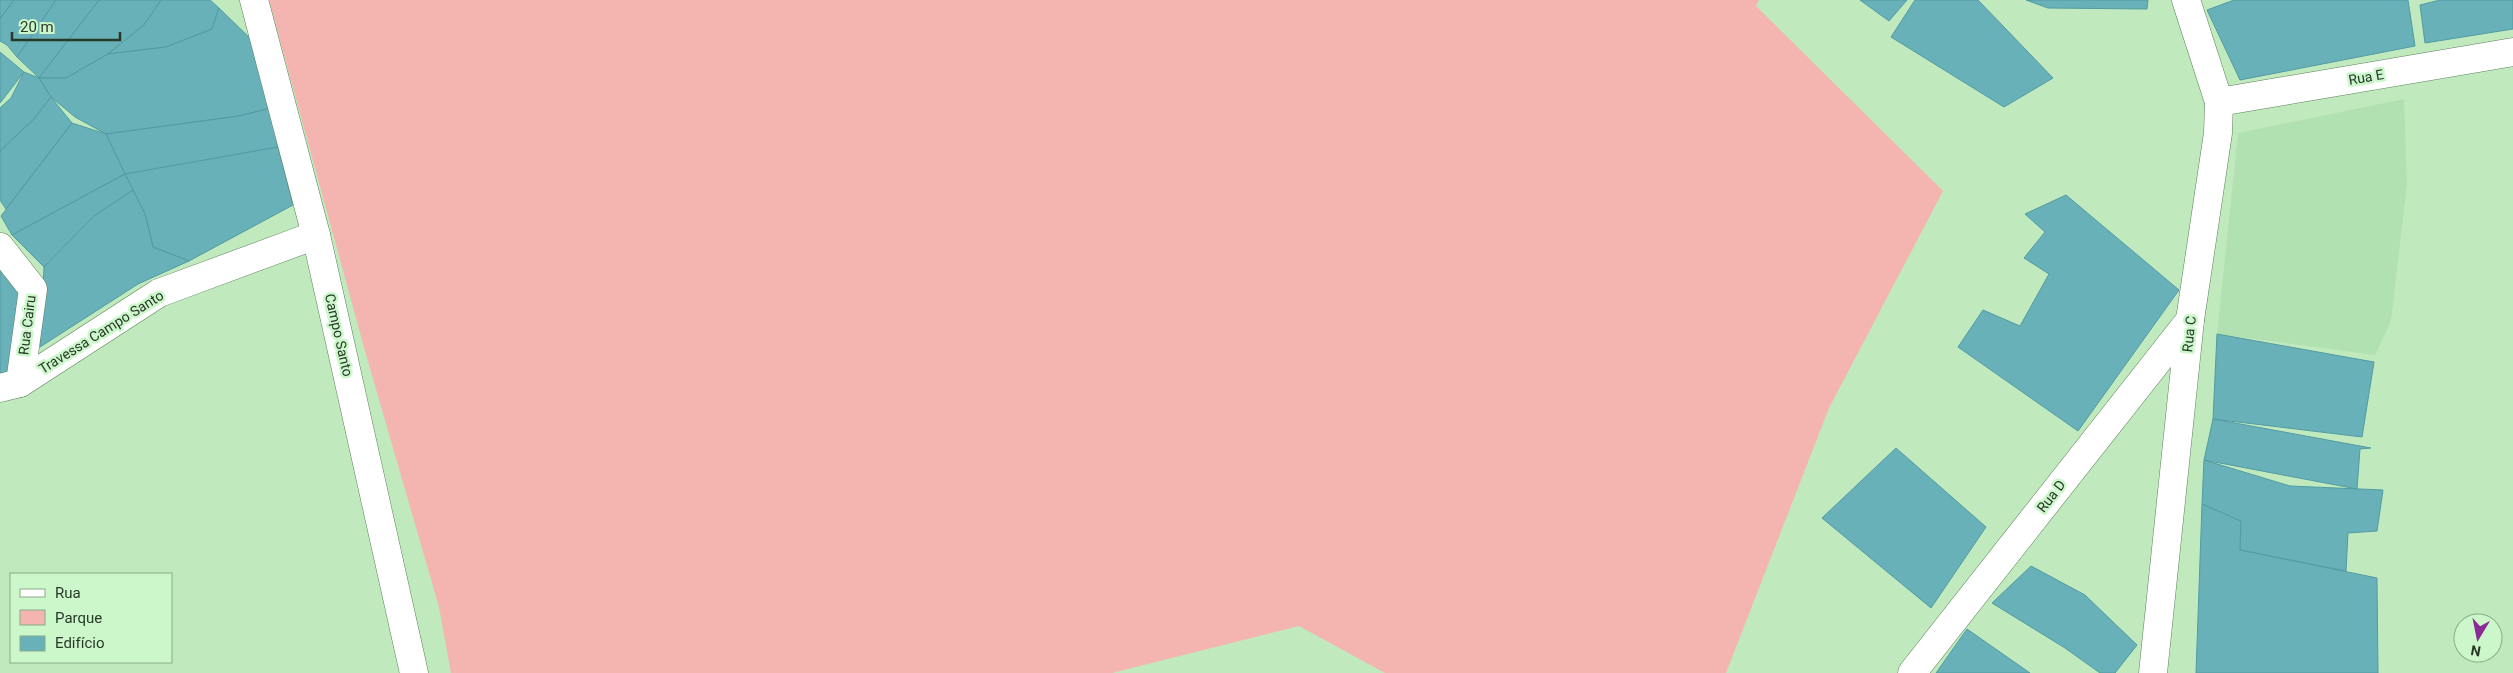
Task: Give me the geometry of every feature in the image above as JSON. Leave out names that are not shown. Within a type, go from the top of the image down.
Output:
[{"type":"street","name":"Campo Santo","points":[[254,0],[316,235],[414,673]]},
{"type":"street","name":"Rua C","points":[[2153,673],[2190,320],[2218,133],[2219,102],[2186,0]]},
{"type":"street","name":"Rua E","points":[[2219,102],[2513,52]]},
{"type":"street","name":"Travessa Campo Santo","points":[[10,386],[159,293],[316,235]]},
{"type":"street","name":"Rua Cairu","points":[[0,247],[33,289],[10,386]]},
{"type":"street","name":"Rua D","points":[[1912,673],[2190,320]]},
{"type":"shaded area","points":[[2404,99],[2407,184],[2391,321],[2375,355],[2217,334],[2238,133]]},
{"type":"green space","points":[[269,0],[1759,0],[1756,6],[1943,191],[1829,408],[1726,673],[1385,673],[1299,626],[1112,673],[451,673],[439,607],[365,351]]},
{"type":"building","points":[[0,0],[14,0],[0,19]]},
{"type":"building","points":[[14,0],[56,0],[17,57],[7,45],[0,41],[0,19]]},
{"type":"building","points":[[56,0],[99,0],[39,78],[17,57]]},
{"type":"building","points":[[99,0],[161,0],[144,25],[108,54],[66,78],[39,78]]},
{"type":"building","points":[[161,0],[210,0],[219,8],[212,29],[166,47],[108,54],[144,25]]},
{"type":"building","points":[[1860,0],[1907,0],[1889,21]]},
{"type":"building","points":[[1915,0],[1978,0],[2053,78],[2004,107],[1891,37]]},
{"type":"building","points":[[2026,0],[2148,0],[2147,9],[2048,8]]},
{"type":"building","points":[[2234,0],[2408,0],[2415,46],[2240,80],[2207,10]]},
{"type":"building","points":[[2440,0],[2513,0],[2513,29],[2425,43],[2420,5]]},
{"type":"building","points":[[219,8],[256,44],[271,108],[239,116],[106,134],[75,117],[51,97],[39,78],[66,78],[108,54],[166,47],[212,29]]},
{"type":"building","points":[[0,52],[24,72],[0,103]]},
{"type":"building","points":[[24,72],[39,78],[51,97],[34,119],[0,151],[0,108],[11,98]]},
{"type":"building","points":[[51,97],[72,123],[6,209],[0,200],[0,151],[34,119]]},
{"type":"building","points":[[271,108],[278,147],[153,170],[125,174],[106,134],[239,116]]},
{"type":"building","points":[[72,123],[106,134],[125,174],[12,235],[1,216]]},
{"type":"building","points":[[278,147],[293,205],[189,261],[153,247],[145,214],[125,174]]},
{"type":"building","points":[[125,174],[133,190],[44,267],[12,235]]},
{"type":"building","points":[[133,190],[145,214],[153,247],[189,261],[138,284],[40,347],[44,267],[94,216]]},
{"type":"building","points":[[2066,195],[2179,290],[2078,431],[1958,347],[1983,310],[2020,326],[2049,274],[2024,258],[2045,232],[2025,214]]},
{"type":"building","points":[[0,258],[20,287],[11,372],[0,375]]},
{"type":"building","points":[[2217,334],[2374,362],[2362,437],[2213,419]]},
{"type":"building","points":[[2213,419],[2371,448],[2360,449],[2357,489],[2204,460]]},
{"type":"building","points":[[1896,448],[1986,527],[1931,608],[1822,518]]},
{"type":"building","points":[[2204,460],[2290,486],[2383,490],[2377,531],[2348,533],[2346,571],[2240,550],[2202,504]]},
{"type":"building","points":[[2202,504],[2241,521],[2240,550],[2377,578],[2378,673],[2196,673]]},
{"type":"building","points":[[2031,566],[2085,595],[2137,645],[2115,673],[2100,673],[2065,648],[1992,603]]},
{"type":"building","points":[[1967,629],[2030,673],[1936,673]]}]
